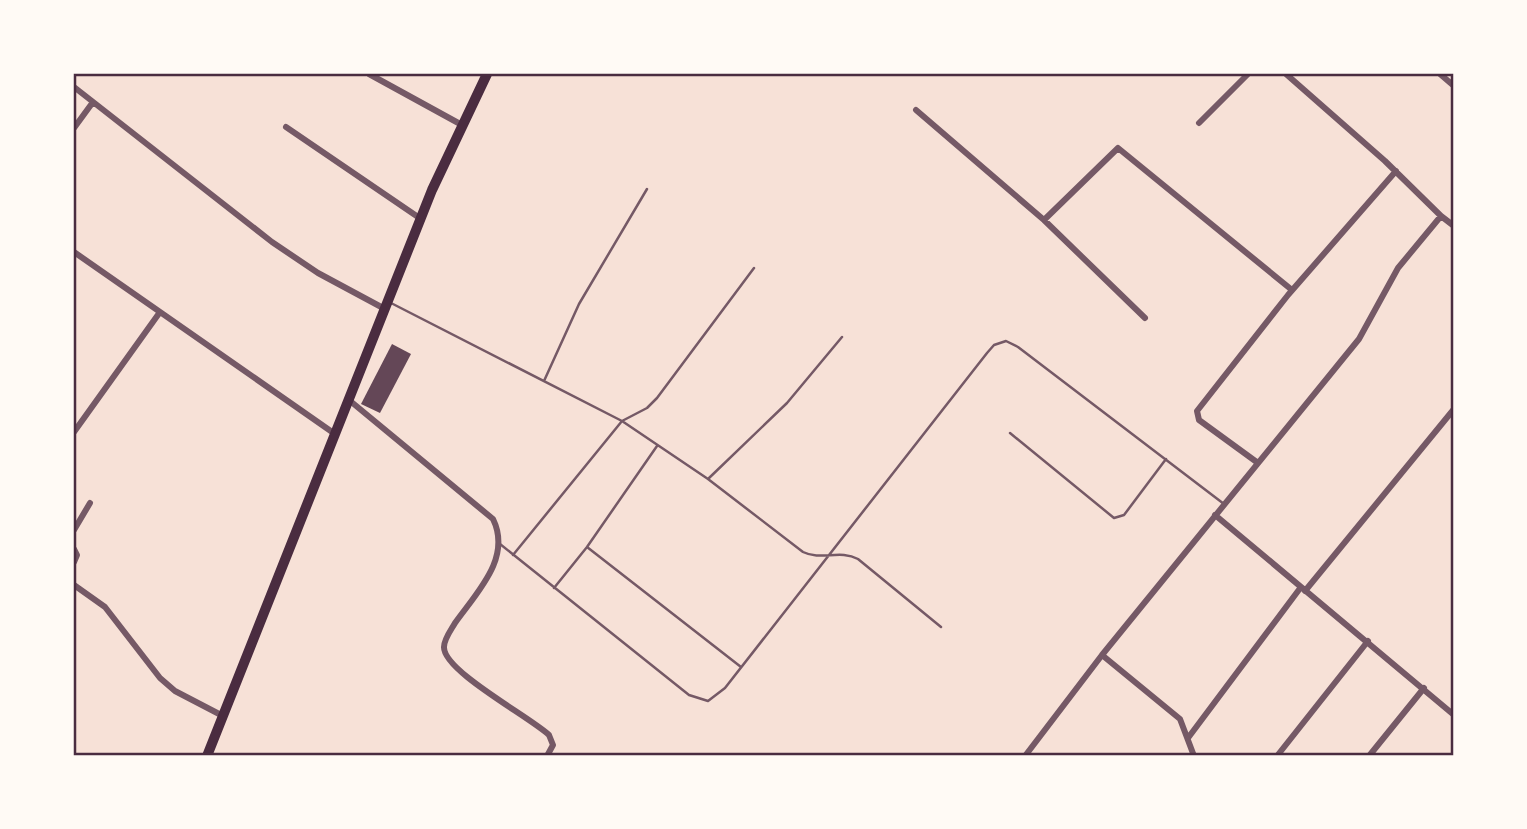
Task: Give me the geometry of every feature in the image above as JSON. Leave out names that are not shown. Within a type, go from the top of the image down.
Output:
[{"type":"main road","points":[[207,755],[421,219],[487,74]]},
{"type":"street","points":[[369,74],[462,125]]},
{"type":"street","points":[[1199,123],[1248,74]]},
{"type":"street","points":[[1286,74],[1454,226]]},
{"type":"street","points":[[1440,74],[1454,86]]},
{"type":"street","points":[[74,87],[272,242],[318,273],[387,305]]},
{"type":"street","points":[[74,128],[93,102]]},
{"type":"street","points":[[916,110],[1044,220],[1145,318]]},
{"type":"street","points":[[286,127],[421,219]]},
{"type":"street","points":[[1044,220],[1118,148],[1292,290]]},
{"type":"street","points":[[1258,463],[1199,420],[1196,415],[1292,290],[1396,171]]},
{"type":"street","points":[[1025,755],[1102,655],[1359,339],[1398,268],[1441,216]]},
{"type":"street","points":[[74,252],[335,434]]},
{"type":"street","points":[[74,432],[160,312]]},
{"type":"street","points":[[349,400],[493,519],[500,544],[494,565],[446,639],[445,654],[458,670],[549,735],[553,745],[547,755]]},
{"type":"street","points":[[1188,738],[1303,589],[1454,409]]},
{"type":"street","points":[[74,530],[77,517],[90,503]]},
{"type":"street","points":[[1215,515],[1453,712]]},
{"type":"street","points":[[74,549],[77,555],[74,562]]},
{"type":"street","points":[[74,585],[105,607],[160,678],[183,695],[223,716]]},
{"type":"street","points":[[1277,755],[1368,641]]},
{"type":"street","points":[[1102,655],[1172,710],[1194,755]]},
{"type":"street","points":[[1369,755],[1424,688]]},
{"type":"lane","points":[[544,381],[579,304],[647,188]]},
{"type":"lane","points":[[513,555],[622,421],[648,408],[657,398],[754,268]]},
{"type":"lane","points":[[387,305],[622,421],[708,479],[797,548],[812,556],[848,554],[858,559],[941,627]]},
{"type":"lane","points":[[708,479],[787,403],[842,337]]},
{"type":"lane","points":[[500,544],[699,700],[716,697],[825,556],[994,345],[1000,342],[1018,347],[1224,504]]},
{"type":"lane","points":[[1010,433],[1114,518],[1124,515],[1166,459]]},
{"type":"lane","points":[[554,587],[587,547],[658,445]]},
{"type":"lane","points":[[587,547],[741,667]]},
{"type":"building","points":[[392,344],[411,354],[380,413],[361,404]]}]
